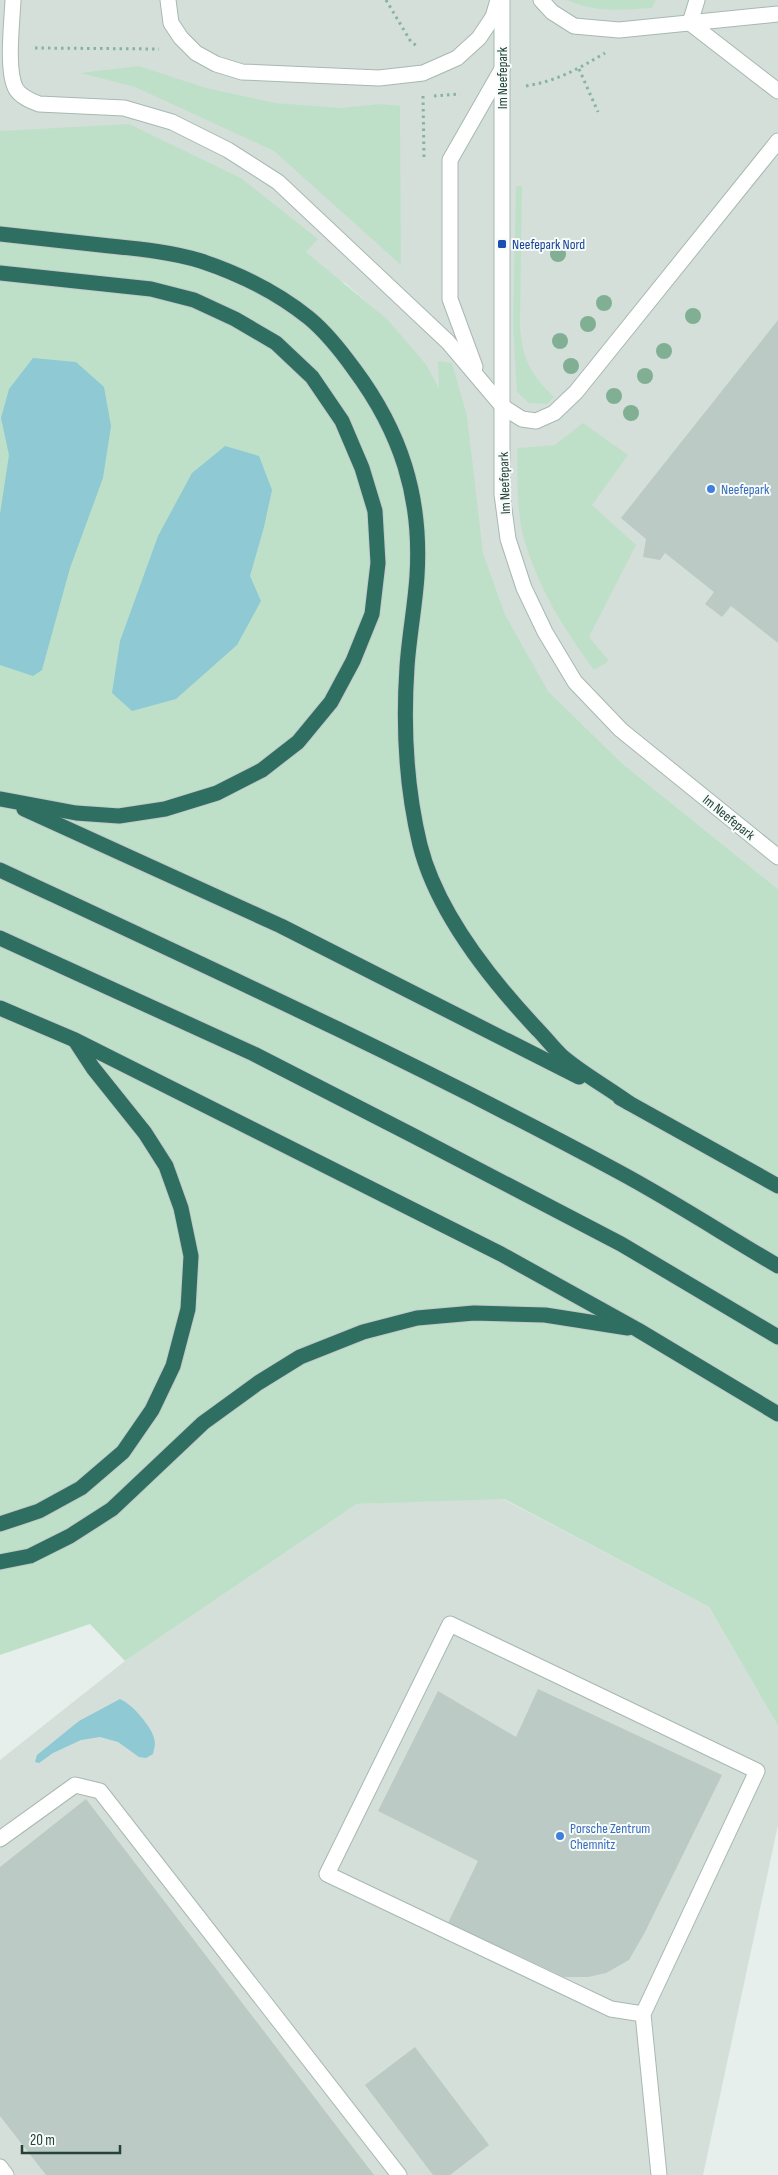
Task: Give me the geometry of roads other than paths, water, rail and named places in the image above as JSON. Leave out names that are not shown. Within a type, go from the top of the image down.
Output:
[{"type":"highway","points":[[0,234],[154,251],[199,261],[242,277],[277,295],[311,320],[345,356],[372,394],[394,434],[409,477],[417,523],[417,575],[407,668],[406,741],[410,794],[420,847],[438,892],[462,934],[492,977],[563,1056],[628,1102]]},
{"type":"highway","points":[[0,273],[150,289],[194,300],[235,319],[276,343],[312,378],[342,421],[362,468],[375,511],[378,563],[372,614],[349,670],[331,702],[298,742],[262,770],[217,793],[165,809],[119,816],[76,813],[0,798]]},
{"type":"highway","points":[[0,798],[281,926],[628,1102],[778,1186]]},
{"type":"highway","points":[[0,870],[262,992],[430,1074],[621,1173],[778,1266]]},
{"type":"highway","points":[[0,938],[254,1054],[386,1121],[621,1244],[778,1337]]},
{"type":"highway","points":[[0,1008],[75,1040],[501,1254],[638,1330],[778,1414]]},
{"type":"highway","points":[[0,1524],[39,1511],[81,1488],[123,1452],[152,1410],[173,1366],[188,1309],[191,1256],[181,1208],[166,1166],[145,1133],[93,1068],[75,1040]]},
{"type":"highway","points":[[0,1562],[30,1556],[70,1536],[112,1509],[203,1423],[258,1383],[300,1357],[362,1332],[417,1318],[474,1313],[545,1315],[638,1330]]},
{"type":"street","points":[[13,0],[11,75],[17,91],[27,99],[39,104],[124,108],[172,122],[228,150],[278,182],[448,342],[503,407],[522,419],[536,421],[554,413],[576,392],[778,141]]},
{"type":"street","points":[[168,0],[171,23],[181,38],[196,53],[216,64],[242,72],[379,78],[423,73],[457,58],[479,38],[493,17],[500,0]]},
{"type":"street","name":"Im Neefepark","points":[[500,0],[502,69],[502,494],[508,539],[524,588],[545,632],[575,682],[621,730],[778,857]]},
{"type":"street","points":[[542,0],[552,12],[574,26],[619,30],[778,14]]},
{"type":"street","points":[[690,23],[697,0]]},
{"type":"street","points":[[690,23],[778,91]]},
{"type":"street","points":[[478,376],[450,299],[450,160],[502,69]]},
{"type":"street","points":[[643,2014],[611,2009],[327,1874],[450,1624],[757,1771],[643,2014],[660,2175]]},
{"type":"street","points":[[0,1839],[74,1785],[100,1790],[399,2175]]},
{"type":"street","points":[[0,2166],[6,2175]]},
{"type":"water","points":[[33,358],[76,362],[104,387],[111,426],[103,478],[70,568],[42,670],[33,676],[0,665],[0,514],[9,455],[1,418],[9,389]]},
{"type":"water","points":[[225,446],[259,456],[272,490],[250,576],[261,601],[237,645],[176,699],[132,711],[112,693],[120,641],[158,536],[192,473]]},
{"type":"water","points":[[120,1699],[135,1710],[152,1733],[155,1740],[153,1754],[146,1758],[139,1757],[118,1742],[100,1737],[81,1740],[53,1753],[39,1763],[35,1762],[37,1755],[79,1721]]},
{"type":"place","name":"Neefepark Nord","points":[[502,244]]},
{"type":"place","name":"Neefepark","points":[[711,489]]},
{"type":"place","name":"Porsche Zentrum Chemnitz","points":[[560,1836]]}]
